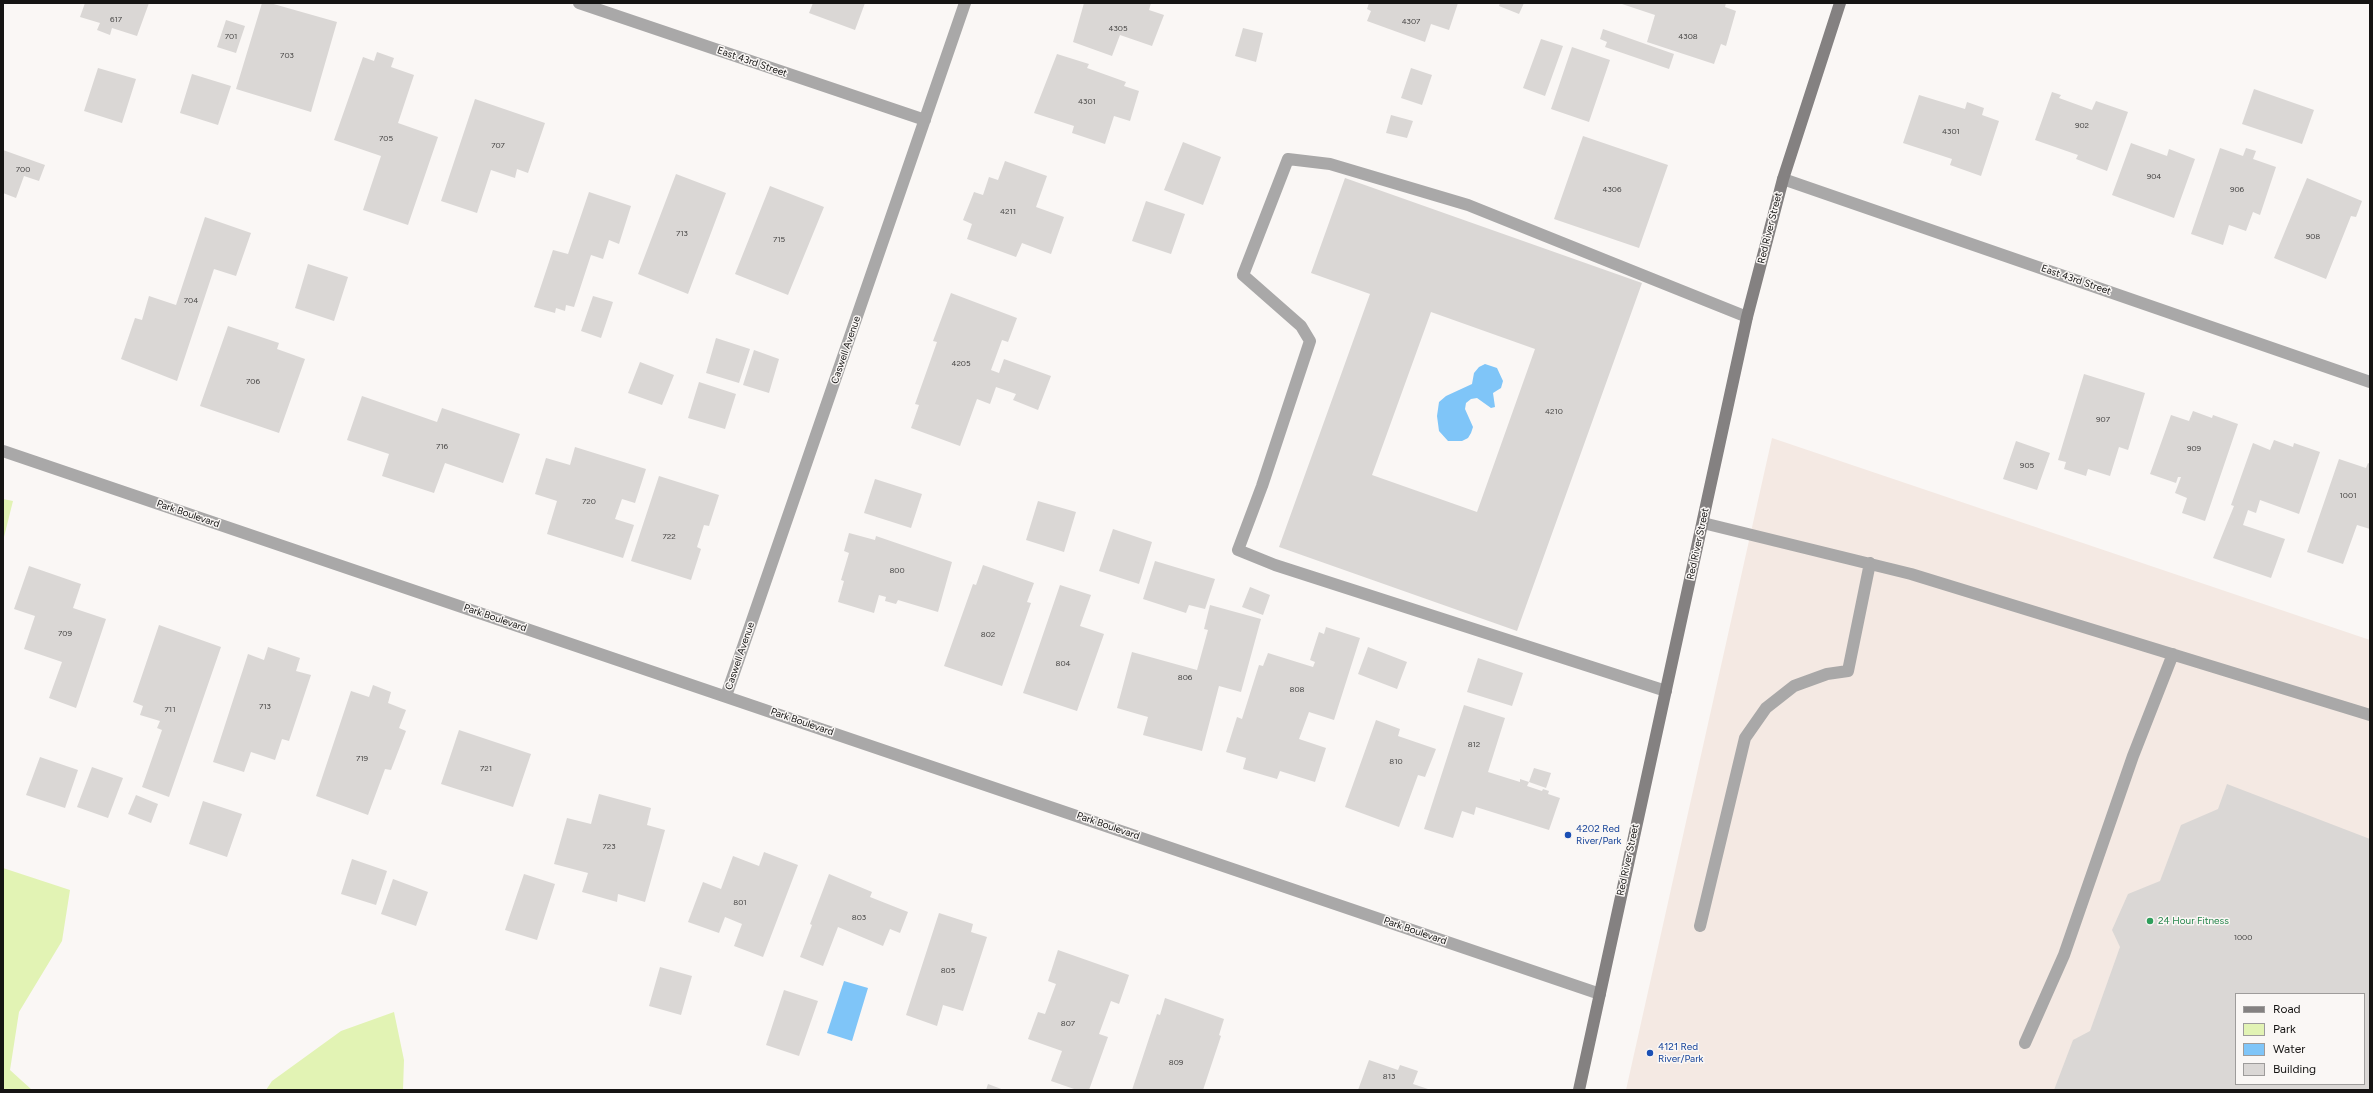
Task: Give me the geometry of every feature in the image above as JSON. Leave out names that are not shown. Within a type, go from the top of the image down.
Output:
[{"type":"main road","name":"Red River Street","points":[[1579,1090],[1747,318],[1783,179],[1840,3]]},
{"type":"street","name":"East 43rd Street","points":[[579,3],[924,120]]},
{"type":"street","name":"Caswell Avenue","points":[[726,696],[965,3]]},
{"type":"street","points":[[1666,691],[1275,565],[1238,550],[1262,486],[1310,341],[1301,326],[1243,275],[1288,159],[1330,164],[1468,205],[1747,318]]},
{"type":"street","name":"East 43rd Street","points":[[1783,179],[2370,382]]},
{"type":"street","name":"Park Boulevard","points":[[3,451],[1600,994]]},
{"type":"street","points":[[1703,523],[1911,574],[2370,715]]},
{"type":"street","points":[[1700,926],[1745,738],[1766,708],[1794,686],[1827,674],[1848,670],[1870,563]]},
{"type":"street","points":[[2025,1043],[2064,955],[2133,756],[2172,654]]},
{"type":"shaded area","points":[[1772,438],[2370,640],[2370,1090],[1626,1090]]},
{"type":"green space","points":[[3,499],[13,501],[3,541]]},
{"type":"green space","points":[[3,868],[70,890],[62,941],[19,1012],[10,1070],[32,1090],[3,1090]]},
{"type":"green space","points":[[394,1012],[404,1060],[403,1090],[266,1090],[272,1081],[341,1031]]},
{"type":"water","points":[[1485,364],[1497,368],[1503,381],[1501,388],[1493,393],[1495,407],[1491,408],[1477,398],[1471,399],[1466,403],[1465,409],[1473,427],[1471,433],[1468,438],[1462,441],[1448,441],[1439,431],[1437,416],[1439,402],[1446,396],[1472,384],[1474,373],[1479,367]]},
{"type":"water","points":[[844,981],[868,988],[852,1041],[827,1033]]},
{"type":"building","points":[[85,3],[149,3],[137,36],[112,28],[110,35],[97,30],[100,23],[80,17]]},
{"type":"building","points":[[262,3],[270,3],[337,22],[311,112],[236,89]]},
{"type":"building","points":[[813,3],[865,3],[855,30],[809,13]]},
{"type":"building","points":[[1084,3],[1151,3],[1149,10],[1164,15],[1152,46],[1120,35],[1112,56],[1073,42]]},
{"type":"building","points":[[1369,3],[1458,3],[1449,30],[1431,24],[1425,42],[1367,21],[1371,11],[1367,9]]},
{"type":"building","points":[[1500,3],[1524,3],[1519,14],[1499,6]]},
{"type":"building","points":[[1619,3],[1726,3],[1725,7],[1736,11],[1726,46],[1721,44],[1714,64],[1647,42],[1655,15]]},
{"type":"building","points":[[226,20],[245,26],[236,53],[217,47]]},
{"type":"building","points":[[1243,28],[1263,33],[1256,62],[1235,56]]},
{"type":"building","points":[[1603,29],[1674,54],[1669,69],[1605,47],[1607,42],[1600,39]]},
{"type":"building","points":[[1541,39],[1563,46],[1545,96],[1523,88]]},
{"type":"building","points":[[1572,47],[1610,60],[1589,122],[1551,109]]},
{"type":"building","points":[[377,52],[394,58],[391,67],[414,75],[398,123],[438,137],[408,225],[363,210],[381,156],[334,140],[363,57],[374,61]]},
{"type":"building","points":[[1057,54],[1089,64],[1087,68],[1126,82],[1124,86],[1139,91],[1130,121],[1114,116],[1105,144],[1072,133],[1074,126],[1034,113]]},
{"type":"building","points":[[98,68],[136,79],[122,123],[84,111]]},
{"type":"building","points":[[1411,68],[1432,75],[1422,105],[1401,98]]},
{"type":"building","points":[[192,74],[231,86],[218,125],[180,113]]},
{"type":"building","points":[[2254,89],[2314,110],[2302,144],[2242,124]]},
{"type":"building","points":[[2052,92],[2061,95],[2059,98],[2092,110],[2096,101],[2128,112],[2107,171],[2076,159],[2078,155],[2035,140]]},
{"type":"building","points":[[1919,95],[1965,109],[1967,102],[1984,108],[1982,115],[1999,121],[1981,176],[1950,165],[1952,159],[1903,143]]},
{"type":"building","points":[[475,99],[545,123],[528,173],[517,169],[515,178],[491,170],[477,213],[441,201]]},
{"type":"building","points":[[1391,115],[1413,121],[1407,138],[1386,133]]},
{"type":"building","points":[[1583,136],[1668,165],[1639,248],[1554,219]]},
{"type":"building","points":[[1183,142],[1221,157],[1203,205],[1164,190]]},
{"type":"building","points":[[2131,143],[2167,156],[2169,149],[2195,159],[2174,218],[2112,195]]},
{"type":"building","points":[[2220,148],[2243,156],[2246,148],[2256,151],[2253,159],[2276,167],[2260,215],[2253,212],[2246,231],[2229,225],[2223,245],[2191,234]]},
{"type":"building","points":[[3,150],[45,165],[39,181],[24,176],[16,198],[3,193]]},
{"type":"building","points":[[1005,161],[1047,176],[1036,207],[1064,217],[1051,254],[1022,243],[1016,257],[967,239],[972,224],[963,220],[974,192],[983,195],[989,177],[998,180]]},
{"type":"building","points":[[676,174],[726,193],[688,294],[638,274]]},
{"type":"building","points":[[1345,178],[1642,283],[1517,631],[1279,547],[1370,294],[1311,273]],"holes":[[[1431,312],[1535,349],[1477,512],[1372,475]]]},
{"type":"building","points":[[2307,178],[2362,201],[2356,217],[2351,216],[2326,279],[2274,258]]},
{"type":"building","points":[[770,186],[824,207],[788,295],[735,274]]},
{"type":"building","points":[[589,192],[631,206],[619,244],[609,240],[603,259],[591,255],[574,307],[566,305],[565,311],[556,308],[555,313],[534,307],[553,250],[568,254]]},
{"type":"building","points":[[1146,201],[1185,214],[1171,254],[1132,241]]},
{"type":"building","points":[[205,217],[251,233],[236,276],[214,269],[177,381],[121,359],[135,318],[142,320],[149,296],[176,305]]},
{"type":"building","points":[[308,264],[348,277],[334,321],[295,308]]},
{"type":"building","points":[[951,293],[1017,318],[1008,342],[1002,340],[991,370],[999,373],[1004,359],[1051,376],[1038,410],[1013,400],[1016,394],[996,387],[990,404],[977,399],[960,446],[911,428],[919,405],[915,404],[937,342],[933,341]]},
{"type":"building","points":[[593,296],[613,302],[601,338],[581,331]]},
{"type":"building","points":[[228,326],[279,343],[277,349],[305,359],[279,433],[200,406]]},
{"type":"building","points":[[716,338],[750,349],[739,383],[706,373]]},
{"type":"building","points":[[754,350],[779,359],[769,393],[743,385]]},
{"type":"building","points":[[640,362],[674,375],[662,405],[628,393]]},
{"type":"building","points":[[2084,374],[2145,393],[2128,450],[2119,447],[2110,476],[2088,469],[2086,476],[2064,469],[2066,462],[2058,460]]},
{"type":"building","points":[[699,382],[736,394],[725,429],[688,418]]},
{"type":"building","points":[[362,396],[437,422],[442,408],[520,434],[503,483],[445,463],[434,493],[382,476],[389,454],[347,440]]},
{"type":"building","points":[[2193,411],[2212,418],[2213,415],[2238,424],[2205,521],[2182,513],[2187,498],[2175,493],[2181,477],[2178,477],[2176,483],[2150,474],[2171,415],[2189,421]]},
{"type":"building","points":[[2274,440],[2293,447],[2294,443],[2320,452],[2299,514],[2260,500],[2256,513],[2248,510],[2243,525],[2285,539],[2271,578],[2213,558],[2234,506],[2231,505],[2253,443],[2270,450]]},
{"type":"building","points":[[2016,441],[2050,453],[2037,490],[2003,479]]},
{"type":"building","points":[[575,447],[646,469],[635,503],[622,499],[615,519],[634,525],[623,558],[547,534],[557,501],[535,494],[546,458],[570,465]]},
{"type":"building","points":[[2339,459],[2366,468],[2368,463],[2370,464],[2370,529],[2357,525],[2343,564],[2307,552]]},
{"type":"building","points":[[659,476],[719,495],[709,526],[704,525],[697,547],[701,549],[691,580],[631,561]]},
{"type":"building","points":[[875,479],[922,494],[911,528],[864,513]]},
{"type":"building","points":[[1038,501],[1076,512],[1064,552],[1026,540]]},
{"type":"building","points":[[1113,529],[1152,542],[1139,584],[1099,571]]},
{"type":"building","points":[[849,533],[875,540],[876,536],[952,562],[938,612],[898,600],[896,604],[885,601],[886,597],[879,595],[874,613],[838,602],[844,581],[841,580],[849,553],[844,551]]},
{"type":"building","points":[[1155,561],[1215,579],[1205,609],[1189,605],[1186,613],[1143,599]]},
{"type":"building","points":[[983,565],[1034,583],[1027,602],[1031,603],[1002,686],[944,666],[973,584],[976,585]]},
{"type":"building","points":[[29,566],[81,584],[73,608],[106,619],[76,708],[49,698],[62,662],[24,649],[35,616],[14,609]]},
{"type":"building","points":[[1060,585],[1091,595],[1080,626],[1104,634],[1077,711],[1023,693]]},
{"type":"building","points":[[1250,587],[1270,595],[1263,615],[1242,607]]},
{"type":"building","points":[[1210,605],[1261,619],[1241,692],[1219,686],[1202,751],[1143,735],[1148,717],[1117,708],[1132,652],[1197,670],[1208,630],[1204,629]]},
{"type":"building","points":[[159,625],[221,647],[169,797],[142,787],[162,730],[157,728],[160,721],[140,715],[143,706],[133,702]]},
{"type":"building","points":[[1326,627],[1360,638],[1334,720],[1309,712],[1299,739],[1326,748],[1315,782],[1280,771],[1277,779],[1243,769],[1246,758],[1226,752],[1237,717],[1242,719],[1259,665],[1263,666],[1268,653],[1313,667],[1315,662],[1310,660],[1319,632],[1324,634]]},
{"type":"building","points":[[268,647],[300,658],[296,671],[311,675],[289,741],[282,739],[275,760],[251,752],[244,772],[213,762],[248,654],[264,660]]},
{"type":"building","points":[[1368,647],[1407,662],[1397,689],[1358,674]]},
{"type":"building","points":[[1478,658],[1523,673],[1512,706],[1467,692]]},
{"type":"building","points":[[373,685],[391,692],[388,703],[406,710],[399,728],[406,731],[391,770],[385,769],[368,815],[316,796],[351,691],[369,697]]},
{"type":"building","points":[[1464,705],[1505,718],[1488,772],[1520,782],[1520,779],[1529,782],[1527,786],[1542,791],[1543,789],[1549,791],[1548,794],[1560,798],[1549,830],[1476,807],[1474,815],[1462,811],[1453,838],[1424,829]]},
{"type":"building","points":[[1376,720],[1400,729],[1398,736],[1436,749],[1425,777],[1418,775],[1399,827],[1345,807]]},
{"type":"building","points":[[459,730],[531,754],[513,807],[441,784]]},
{"type":"building","points":[[40,757],[78,770],[65,808],[26,795]]},
{"type":"building","points":[[92,767],[123,778],[108,818],[77,807]]},
{"type":"building","points":[[1534,768],[1551,773],[1546,788],[1529,782]]},
{"type":"building","points":[[2227,784],[2370,839],[2370,1090],[2054,1090],[2073,1040],[2090,1031],[2120,947],[2112,930],[2128,894],[2160,881],[2181,825],[2218,809]]},
{"type":"building","points":[[599,794],[651,808],[647,825],[665,830],[645,902],[618,894],[617,902],[582,892],[588,873],[554,864],[567,818],[591,824]]},
{"type":"building","points":[[136,795],[158,804],[151,823],[128,814]]},
{"type":"building","points":[[203,801],[242,814],[227,857],[189,844]]},
{"type":"building","points":[[764,852],[798,865],[763,957],[734,946],[742,924],[725,917],[719,933],[688,922],[703,882],[721,889],[733,856],[759,866]]},
{"type":"building","points":[[352,859],[387,871],[376,905],[341,894]]},
{"type":"building","points":[[524,874],[555,884],[537,940],[505,930]]},
{"type":"building","points":[[829,874],[872,892],[870,897],[908,912],[900,933],[890,929],[883,946],[838,927],[823,966],[800,957],[812,925],[810,924]]},
{"type":"building","points":[[393,879],[428,892],[416,926],[381,914]]},
{"type":"building","points":[[939,913],[973,924],[971,932],[987,937],[963,1011],[943,1005],[937,1026],[906,1015]]},
{"type":"building","points":[[1058,950],[1129,975],[1119,1004],[1111,1001],[1099,1034],[1108,1037],[1089,1090],[1077,1090],[1051,1081],[1062,1051],[1028,1039],[1038,1012],[1045,1014],[1056,984],[1048,981]]},
{"type":"building","points":[[660,967],[692,976],[681,1015],[649,1006]]},
{"type":"building","points":[[784,990],[818,1001],[799,1056],[766,1045]]},
{"type":"building","points":[[1165,998],[1224,1019],[1219,1035],[1221,1036],[1203,1090],[1132,1090],[1157,1014],[1160,1015]]},
{"type":"building","points":[[1369,1060],[1398,1070],[1400,1065],[1418,1071],[1413,1084],[1431,1090],[1358,1090]]},
{"type":"building","points":[[988,1084],[1004,1090],[986,1090]]},
{"type":"place","name":"4202 Red River/Park","points":[[1568,835]]},
{"type":"place","name":"24 Hour Fitness","points":[[2150,921]]},
{"type":"place","name":"4121 Red River/Park","points":[[1650,1053]]}]
